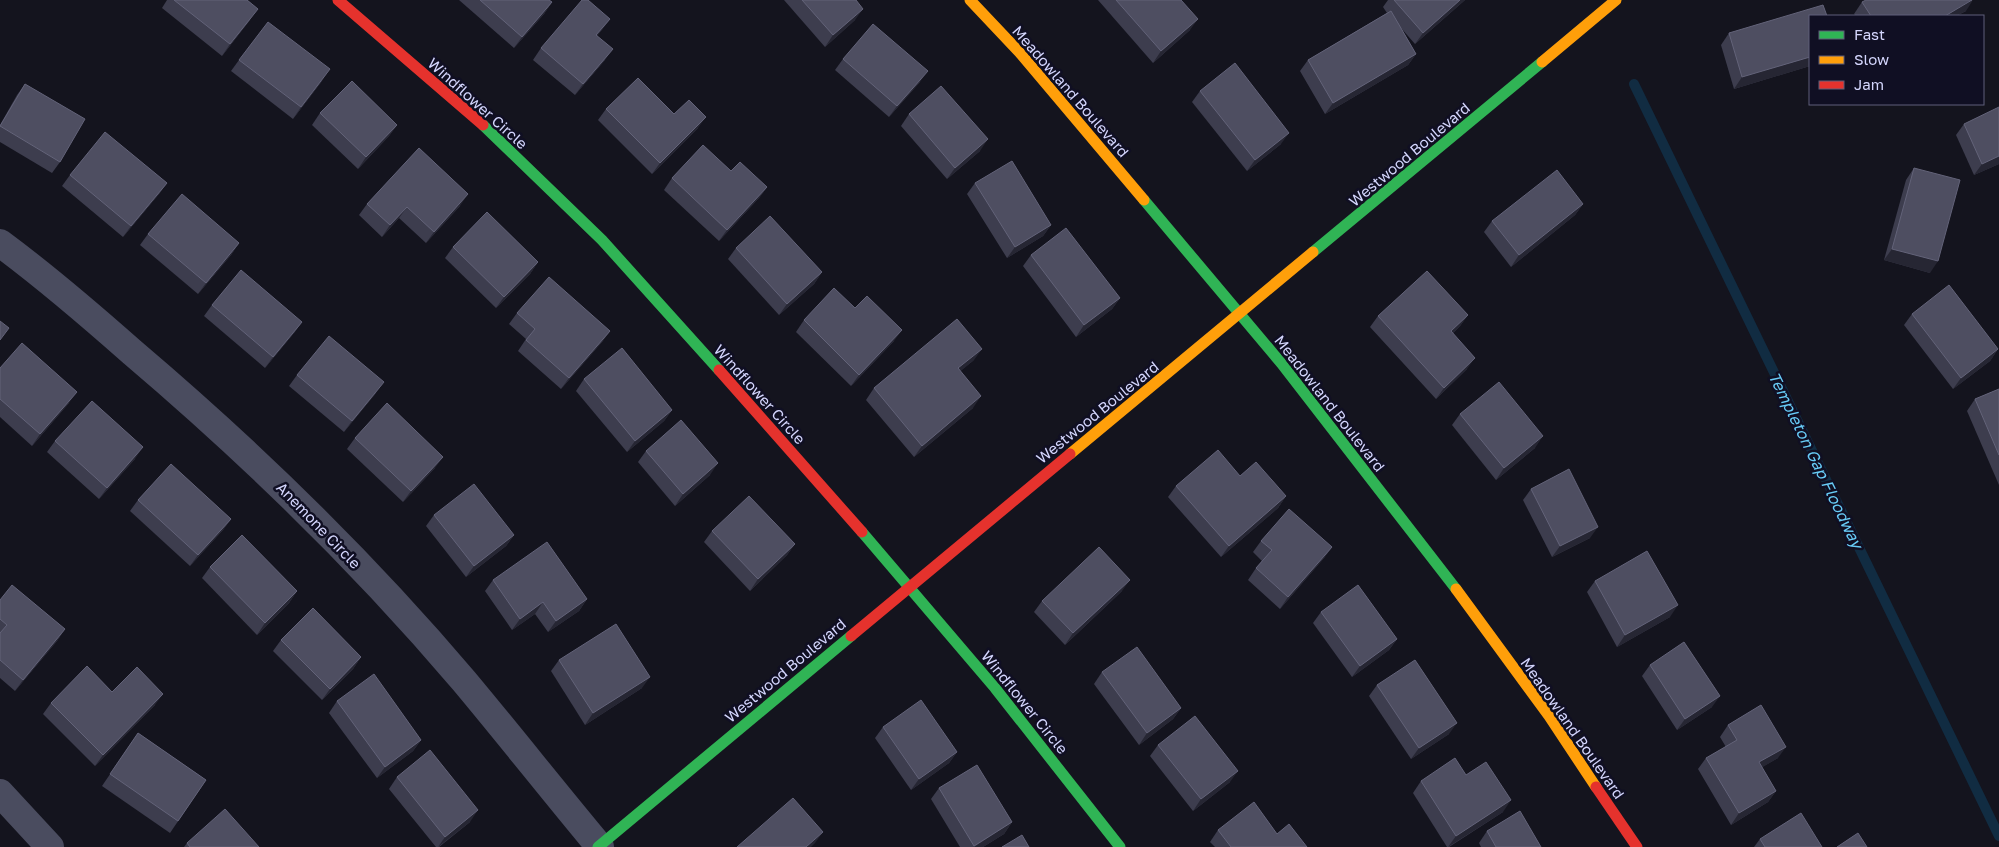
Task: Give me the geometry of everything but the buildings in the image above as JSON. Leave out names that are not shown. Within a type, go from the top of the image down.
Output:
[{"type":"street","name":"Windflower Circle","points":[[338,0],[462,106],[576,213],[693,341],[909,586],[1081,794],[1120,847]]},
{"type":"street","name":"Westwood Boulevard","points":[[599,847],[909,586],[1240,314],[1616,0]]},
{"type":"street","name":"Meadowland Boulevard","points":[[973,1],[1020,53],[1240,314],[1470,608],[1549,716],[1637,847]]},
{"type":"street","name":"Anemone Circle","points":[[0,242],[41,273],[210,418],[290,495],[375,582],[463,680],[599,847]]},
{"type":"street","points":[[0,793],[50,847]]},
{"type":"waterway","name":"Templeton Gap Floodway","points":[[1634,84],[1999,836]]},
{"type":"traffic: fast","points":[[1313,252],[1542,62]]},
{"type":"traffic: fast","points":[[483,125],[602,240],[719,370]]},
{"type":"traffic: fast","points":[[1144,200],[1281,363],[1456,589]]},
{"type":"traffic: fast","points":[[862,532],[995,688],[1120,847]]},
{"type":"traffic: fast","points":[[598,847],[851,636]]},
{"type":"traffic: slow","points":[[970,0],[1020,53],[1144,200]]},
{"type":"traffic: slow","points":[[1542,62],[1616,0]]},
{"type":"traffic: slow","points":[[1070,454],[1313,252]]},
{"type":"traffic: slow","points":[[1456,589],[1549,716],[1596,787]]},
{"type":"traffic: jam","points":[[338,0],[483,125]]},
{"type":"traffic: jam","points":[[719,370],[862,532]]},
{"type":"traffic: jam","points":[[851,636],[1070,454]]},
{"type":"traffic: jam","points":[[1596,787],[1637,847]]}]
